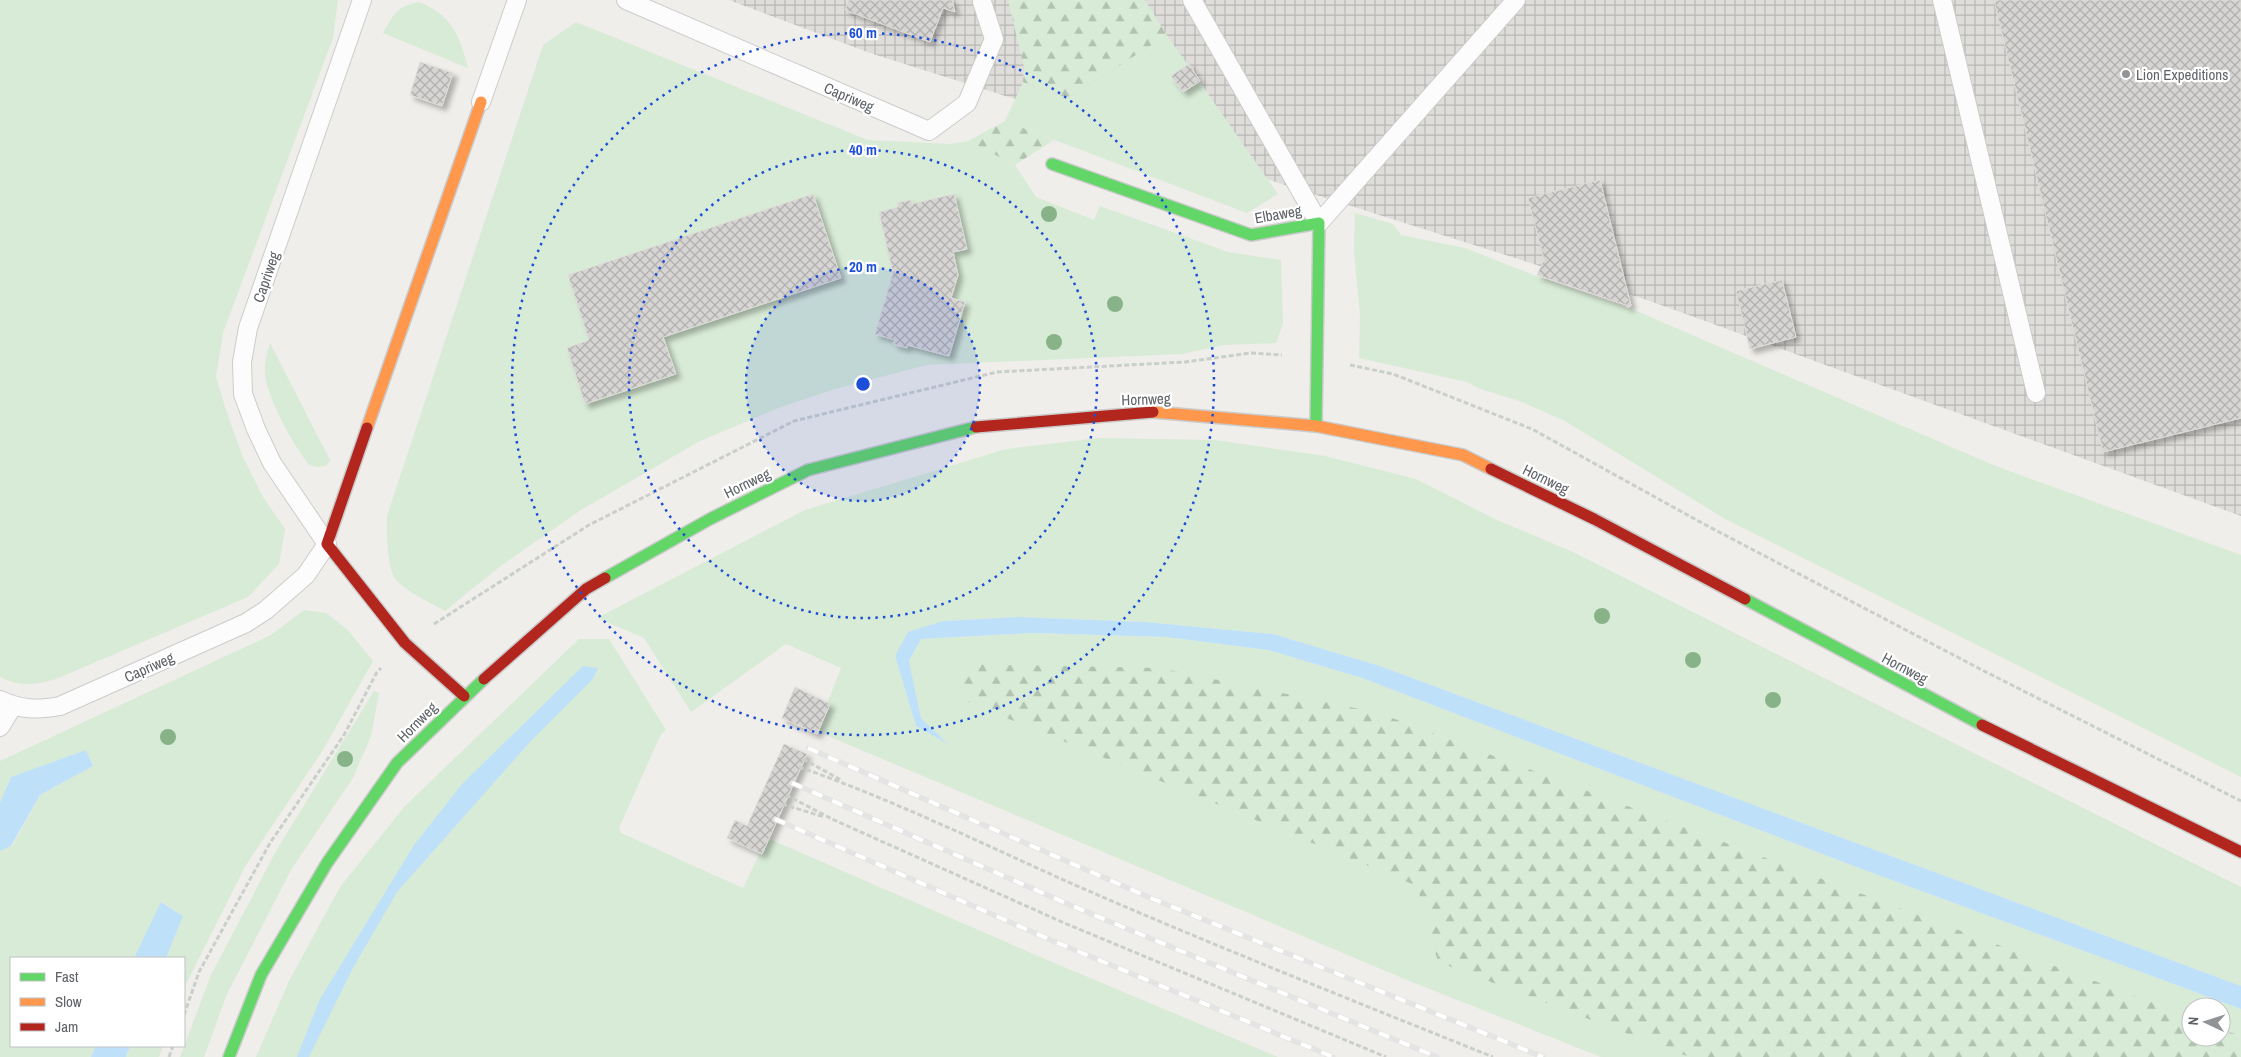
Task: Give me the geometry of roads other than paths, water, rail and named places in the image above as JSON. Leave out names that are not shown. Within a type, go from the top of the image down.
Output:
[{"type":"street","name":"Capriweg","points":[[464,696],[405,643],[327,544],[481,102]]},
{"type":"street","name":"Elbaweg","points":[[1052,164],[1251,235],[1319,223],[1316,426]]},
{"type":"street","name":"Hornweg","points":[[229,1057],[261,975],[327,863],[397,763],[464,696],[586,589],[710,519],[808,470],[977,427],[1161,411],[1316,426],[1463,455],[1594,519],[1967,718],[2241,852]]},
{"type":"lane","name":"Capriweg","points":[[6,703],[24,709],[42,710],[60,706],[246,623],[266,610],[306,574],[327,544],[272,463],[256,430],[243,394],[242,362],[248,328],[362,0]]},
{"type":"lane","name":"Capriweg","points":[[481,102],[518,0]]},
{"type":"lane","name":"Capriweg","points":[[626,0],[929,131],[967,103],[994,39],[982,2]]},
{"type":"lane","points":[[1192,0],[1319,223],[1516,0]]},
{"type":"lane","points":[[1942,0],[2036,393]]},
{"type":"lane","points":[[0,727],[6,703]]},
{"type":"water","points":[[1020,617],[1146,622],[1273,634],[1380,666],[2241,986],[2241,1009],[2231,1005],[2231,997],[2208,997],[1859,868],[1362,678],[1268,650],[1166,637],[1034,633],[921,639],[909,661],[921,718],[948,744],[916,726],[895,656],[908,632],[943,621]]},
{"type":"water","points":[[583,666],[598,668],[593,679],[530,742],[397,892],[353,968],[309,1057],[297,1057],[320,999],[414,845],[463,783]]},
{"type":"water","points":[[86,750],[93,766],[40,795],[11,846],[0,851],[0,803],[11,777]]},
{"type":"water","points":[[161,902],[183,916],[166,957],[134,957]]},
{"type":"water","points":[[96,1047],[130,1047],[126,1057],[91,1057]]},
{"type":"railway","points":[[808,748],[1153,899],[1543,1057]]},
{"type":"railway","points":[[792,783],[1070,905],[1437,1057]]},
{"type":"railway","points":[[775,819],[1053,941],[1333,1057]]},
{"type":"place","name":"Lion Expeditions","points":[[2126,74]]}]
